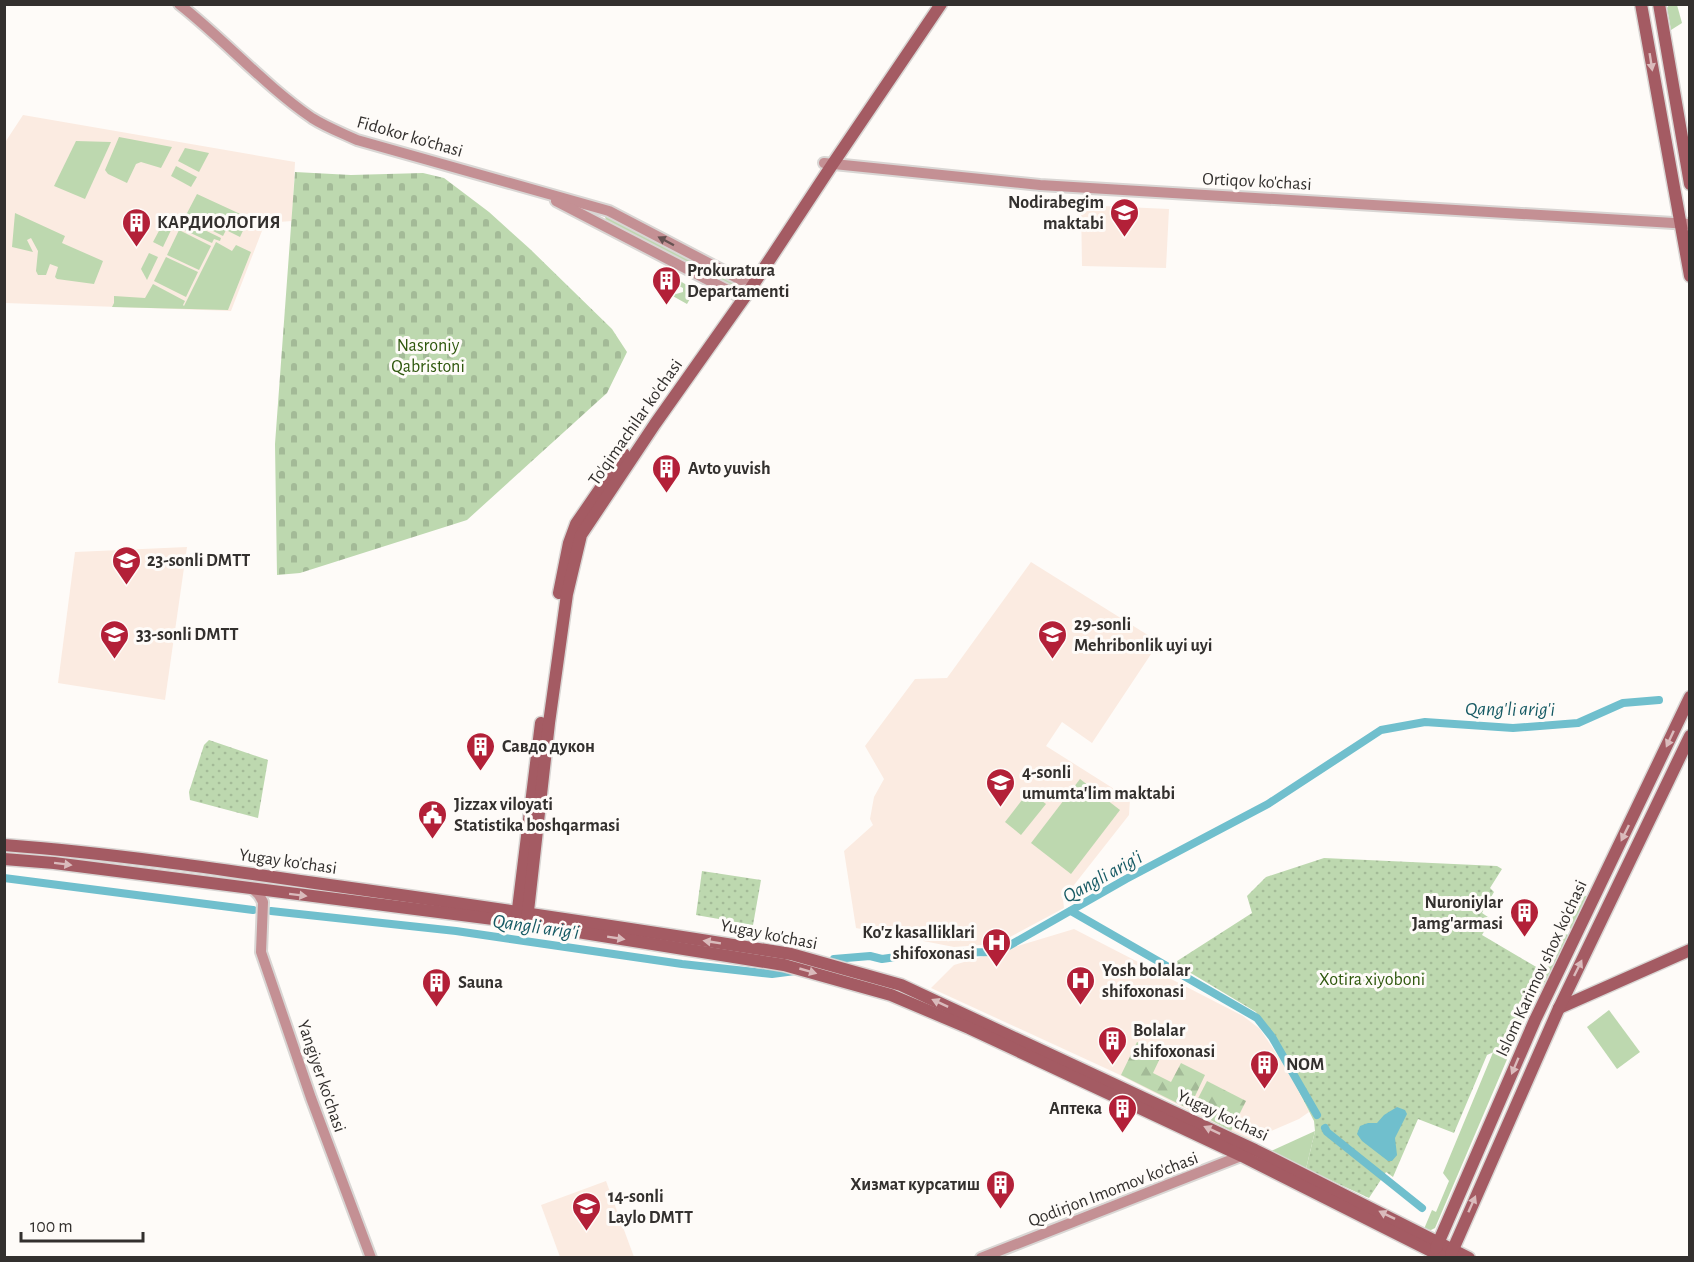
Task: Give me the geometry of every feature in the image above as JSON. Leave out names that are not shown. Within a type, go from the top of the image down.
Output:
[{"type":"main road","name":"To'qimachilar ko'chasi","points":[[522,918],[530,798],[564,563],[573,530],[657,406],[747,287],[932,4]]},
{"type":"main road","name":"To'qimachilar ko'chasi","points":[[828,164],[941,4]]},
{"type":"main road","points":[[1641,4],[1685,224],[1689,276]]},
{"type":"main road","points":[[1659,4],[1689,184]]},
{"type":"main road","name":"Islom Karimov shox ko'chasi","points":[[1442,1252],[1535,1020],[1689,697]]},
{"type":"main road","name":"Islom Karimov shox ko'chasi","points":[[1442,1252],[1689,736]]},
{"type":"main road","points":[[1650,780],[1655,775],[1662,776],[1666,782],[1664,789]]},
{"type":"main road","name":"Yugay ko'chasi","points":[[4,846],[156,861],[522,918],[791,954],[901,985],[1255,1150],[1442,1252]]},
{"type":"main road","name":"Yugay ko'chasi","points":[[4,859],[54,863],[277,892],[522,918],[784,965],[891,995],[969,1028],[1442,1252],[1469,1257]]},
{"type":"main road","points":[[1559,1008],[1689,950]]},
{"type":"street","name":"Fidokor ko'chasi","points":[[179,4],[289,101],[315,120],[357,140],[609,211],[741,280],[747,287]]},
{"type":"street","name":"Ortiqov ko'chasi","points":[[828,164],[1041,185],[1685,224]]},
{"type":"street","name":"Fidokor ko'chasi","points":[[531,189],[747,287]]},
{"type":"street","name":"Yugay ko'chasi","points":[[253,889],[260,895],[263,902]]},
{"type":"street","points":[[263,902],[277,892]]},
{"type":"street","name":"Yangiyer ko'chasi","points":[[263,902],[261,952],[311,1098],[370,1257]]},
{"type":"street","name":"Qodirjon Imomov ko'chasi","points":[[981,1257],[1255,1150]]},
{"type":"shaded area","points":[[23,115],[295,162],[292,221],[265,223],[231,311],[5,303],[4,144]]},
{"type":"shaded area","name":"Nodirabegim maktabi","points":[[1081,205],[1169,209],[1166,268],[1082,266]]},
{"type":"shaded area","points":[[187,547],[165,700],[58,683],[75,552]]},
{"type":"shaded area","name":"4-sonli umumta'lim maktabi","points":[[1031,562],[1159,642],[1092,743],[1062,722],[1046,746],[1130,799],[1129,815],[1063,899],[1064,908],[997,944],[954,947],[856,928],[844,851],[873,825],[870,819],[874,797],[884,779],[865,746],[915,679],[947,678]]},
{"type":"shaded area","points":[[1074,929],[1243,1016],[1260,1029],[1290,1074],[1309,1112],[1299,1119],[1248,1141],[1118,1074],[931,988],[954,965]]},
{"type":"shaded area","name":"14-sonli Laylo DMTT","points":[[606,1181],[634,1257],[560,1257],[541,1205]]},
{"type":"green space","points":[[1669,5],[1677,5],[1682,23],[1671,30],[1667,8]]},
{"type":"green space","points":[[119,137],[172,147],[161,168],[141,162],[136,164],[127,183],[108,174],[105,170]]},
{"type":"green space","points":[[76,141],[111,142],[85,199],[54,186]]},
{"type":"green space","points":[[185,148],[209,153],[199,172],[178,161]]},
{"type":"green space","points":[[176,166],[197,177],[191,187],[171,176]]},
{"type":"green space","name":"Nasroniy Qabristoni","points":[[295,172],[351,175],[423,173],[444,178],[489,212],[530,249],[612,329],[627,352],[607,393],[467,520],[300,573],[277,575],[275,444]]},
{"type":"green space","points":[[197,194],[249,218],[240,237],[226,230],[223,236],[185,217]]},
{"type":"green space","points":[[15,213],[65,236],[62,243],[103,261],[94,284],[57,279],[55,277],[58,267],[50,264],[46,275],[38,275],[36,271],[38,251],[31,238],[27,240],[33,252],[12,247]]},
{"type":"green space","points":[[608,216],[732,281],[733,284],[730,285],[606,220],[605,217]]},
{"type":"green space","points":[[184,220],[221,238],[220,241],[214,239],[212,243],[180,228]]},
{"type":"green space","points":[[174,224],[163,247],[153,242],[161,227]]},
{"type":"green space","points":[[179,230],[211,246],[199,270],[167,255]]},
{"type":"green space","points":[[216,242],[232,251],[236,245],[251,252],[228,310],[112,307],[114,296],[145,298],[153,284],[185,301],[184,306]]},
{"type":"green space","points":[[149,253],[158,257],[147,280],[141,269]]},
{"type":"green space","points":[[166,257],[198,272],[186,297],[154,281]]},
{"type":"green space","points":[[670,275],[695,290],[687,304],[662,290],[665,283],[674,288],[673,291],[676,294],[683,292],[683,288],[677,285],[676,287],[667,281]]},
{"type":"green space","points":[[209,740],[268,760],[258,818],[190,800],[189,792],[204,745]]},
{"type":"green space","points":[[1080,779],[1120,810],[1071,874],[1031,843]]},
{"type":"green space","points":[[1029,791],[1046,804],[1021,835],[1005,822]]},
{"type":"green space","name":"Xotira xiyoboni","points":[[1324,858],[1497,866],[1502,869],[1490,888],[1494,892],[1482,913],[1491,919],[1482,935],[1538,968],[1510,1022],[1527,1015],[1514,1043],[1487,1055],[1454,1133],[1418,1119],[1393,1177],[1386,1172],[1369,1198],[1306,1169],[1315,1131],[1314,1121],[1256,1012],[1174,963],[1252,913],[1247,896],[1266,877]]},
{"type":"green space","points":[[702,871],[761,880],[753,925],[696,915]]},
{"type":"green space","points":[[1577,891],[1589,898],[1573,930],[1560,923]]},
{"type":"green space","points":[[1556,933],[1570,935],[1527,1015],[1509,1023]]},
{"type":"green space","points":[[1609,1010],[1640,1052],[1617,1069],[1587,1027]]},
{"type":"green space","points":[[1137,1042],[1162,1054],[1153,1073],[1171,1082],[1181,1063],[1205,1075],[1189,1109],[1121,1075]]},
{"type":"green space","points":[[1514,1043],[1435,1228],[1424,1229],[1432,1210],[1436,1212],[1449,1181],[1443,1173],[1494,1050]]},
{"type":"green space","points":[[1207,1081],[1246,1101],[1231,1131],[1192,1110]]},
{"type":"green space","points":[[1315,1131],[1306,1169],[1269,1152]]},
{"type":"water","points":[[1397,1107],[1405,1110],[1407,1114],[1395,1138],[1397,1155],[1392,1161],[1388,1161],[1362,1141],[1357,1134],[1360,1126],[1377,1123],[1384,1115]]},
{"type":"waterway","name":"Qangli arig'i","points":[[834,959],[870,956],[882,959],[924,953],[998,952],[1126,879],[1268,804],[1381,730],[1425,722],[1513,728],[1578,723],[1623,703],[1659,700]]},
{"type":"waterway","name":"Qangli arig'i","points":[[4,878],[253,910]]},
{"type":"waterway","name":"Qangli arig'i","points":[[271,911],[456,931],[682,964],[772,974],[795,971]]},
{"type":"waterway","points":[[1071,911],[1257,1018],[1272,1037],[1317,1115]]},
{"type":"waterway","points":[[1325,1128],[1327,1132],[1422,1208]]},
{"type":"place","name":"Nodirabegim maktabi","points":[[1125,238]]},
{"type":"place","name":"КАРДИОЛОГИЯ","points":[[136,248]]},
{"type":"place","name":"Prokuratura Departamenti","points":[[666,306]]},
{"type":"place","name":"Avto yuvish","points":[[667,494]]},
{"type":"place","name":"23-sonli DMTT","points":[[126,586]]},
{"type":"place","name":"33-sonli DMTT","points":[[115,660]]},
{"type":"place","name":"29-sonli Mehribonlik uyi uyi","points":[[1053,660]]},
{"type":"place","name":"Cавдо дукон","points":[[481,772]]},
{"type":"place","name":"4-sonli umumta'lim maktabi","points":[[1001,808]]},
{"type":"place","name":"Jizzax viloyati Statistika boshqarmasi","points":[[433,840]]},
{"type":"place","name":"Nuroniylar Jamg'armasi","points":[[1524,938]]},
{"type":"place","name":"Ko'z kasalliklari shifoxonasi","points":[[996,968]]},
{"type":"place","name":"Yosh bolalar shifoxonasi","points":[[1081,1006]]},
{"type":"place","name":"Sauna","points":[[437,1008]]},
{"type":"place","name":"Bolalar shifoxonasi","points":[[1112,1066]]},
{"type":"place","name":"NOM","points":[[1265,1090]]},
{"type":"place","name":"Аптека","points":[[1123,1134]]},
{"type":"place","name":"Хизмат курсатиш","points":[[1001,1210]]},
{"type":"place","name":"14-sonli Laylo DMTT","points":[[587,1232]]},
{"type":"water label","name":"Qang'li arig'i","points":[[1510,708]]}]
